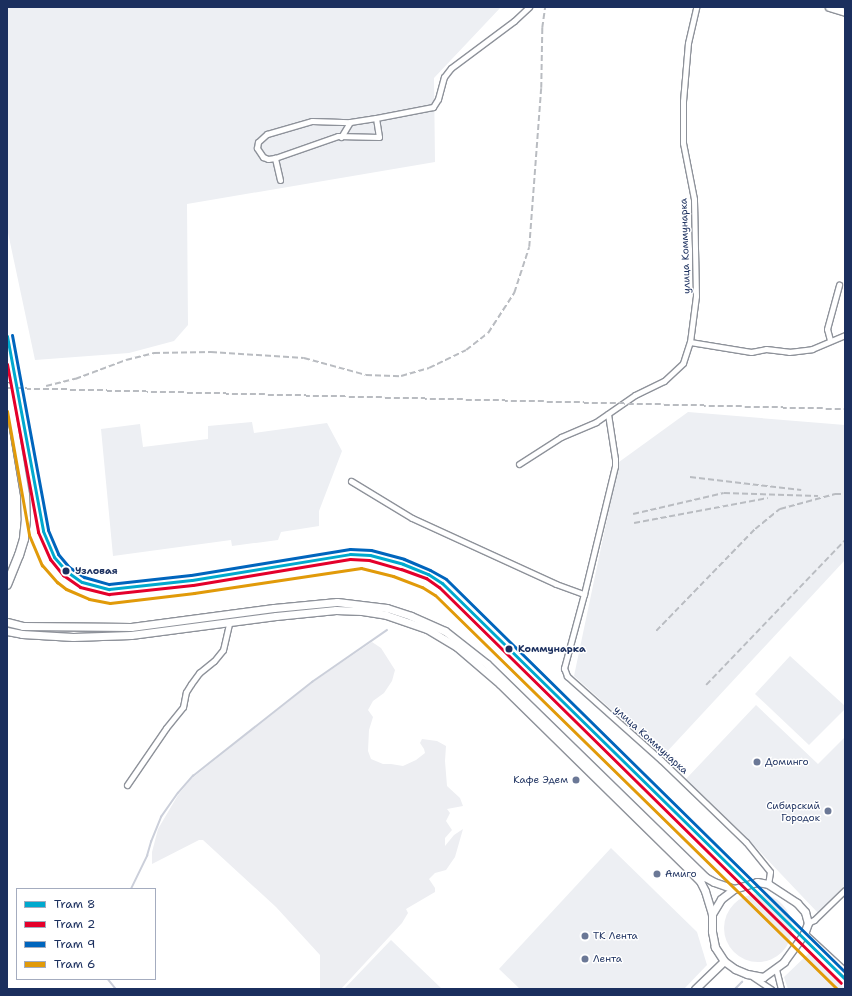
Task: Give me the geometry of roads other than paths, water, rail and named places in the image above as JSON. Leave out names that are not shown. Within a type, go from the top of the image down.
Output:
[{"type":"main road","points":[[829,7],[845,12]]},
{"type":"main road","points":[[7,387],[25,495],[26,519],[25,532],[19,555],[7,585]]},
{"type":"main road","points":[[7,622],[23,626],[131,627],[274,608],[336,602],[375,606],[411,616],[445,631],[474,652],[696,869],[714,882],[734,888]]},
{"type":"main road","points":[[7,631],[22,634],[73,637],[119,636],[323,610],[356,611],[395,617],[427,629],[443,637],[500,684],[692,872],[705,891],[712,914],[712,931],[715,947],[724,961],[735,969],[747,974],[763,976],[776,969],[792,952],[804,934],[808,923],[805,912],[797,903],[768,884],[757,882],[734,888],[721,899],[712,914]]},
{"type":"main road","points":[[804,934],[845,972]]},
{"type":"main road","points":[[695,989],[724,961]]},
{"type":"street","points":[[376,118],[379,137],[341,137],[317,142],[275,158],[268,159],[263,157],[257,148],[258,142],[261,138],[284,128],[312,121],[350,122],[433,107],[438,99],[444,77],[451,68],[514,21],[529,7]]},
{"type":"street","name":"улица Коммунарка","points":[[696,7],[688,43],[683,101],[683,143],[694,199],[696,296],[690,342],[683,363],[668,378],[622,404],[608,414],[616,459],[615,466],[584,594],[565,659],[564,668],[568,676],[661,760],[746,842],[770,872],[768,884]]},
{"type":"street","points":[[341,137],[350,122]]},
{"type":"street","points":[[275,158],[280,180]]},
{"type":"street","points":[[830,340],[827,329],[839,285]]},
{"type":"street","points":[[690,342],[751,352],[766,349],[789,352],[812,349],[830,340],[845,335]]},
{"type":"street","points":[[519,464],[561,437],[586,428],[608,414]]},
{"type":"street","points":[[352,481],[412,518],[556,584],[584,594]]},
{"type":"street","points":[[127,785],[162,734],[183,707],[186,692],[191,684],[223,650],[229,623]]},
{"type":"street","points":[[808,923],[814,920],[845,890]]},
{"type":"street","points":[[776,969],[781,989]]},
{"type":"street","points":[[747,974],[772,989]]},
{"type":"waterway","points":[[131,888],[147,856],[161,817],[178,793],[193,776],[312,682],[387,630]]},
{"type":"waterway","points":[[109,980],[116,989]]},
{"type":"waterway","points":[[735,989],[742,982]]},
{"type":"railway","points":[[46,386],[75,379],[126,360],[154,353],[211,352],[304,358],[366,375],[401,376],[429,368],[466,350],[488,333],[514,293],[529,247],[541,88],[542,28],[545,7]]},
{"type":"railway","points":[[7,388],[845,409]]},
{"type":"railway","points":[[690,477],[801,490]]},
{"type":"railway","points":[[633,514],[724,493],[818,496]]},
{"type":"railway","points":[[656,631],[755,529],[780,509],[835,494],[845,494]]},
{"type":"railway","points":[[634,523],[768,498]]},
{"type":"railway","points":[[706,685],[845,540]]},
{"type":"tram line","name":"9","points":[[12,335],[48,530],[58,554],[69,567],[84,577],[109,584],[191,575],[350,549],[371,550],[404,559],[430,570],[446,579],[845,972]]},
{"type":"tram line","name":"8","points":[[7,336],[43,531],[54,557],[66,571],[82,582],[109,589],[192,580],[350,554],[370,555],[403,564],[428,574],[442,583],[845,979]]},
{"type":"tram line","name":"2","points":[[7,364],[38,532],[50,559],[63,575],[80,587],[109,594],[193,585],[350,559],[369,560],[426,578],[439,587],[841,983]]},
{"type":"tram line","name":"6","points":[[7,411],[29,535],[42,565],[57,582],[66,589],[89,599],[110,603],[194,593],[361,568],[393,576],[422,587],[435,595],[837,989]]},
{"type":"place","name":"Узловая","points":[[66,571]]},
{"type":"place","name":"Коммунарка","points":[[509,649]]},
{"type":"place","name":"Доминго","points":[[757,762]]},
{"type":"place","name":"Кафе Эдем","points":[[576,780]]},
{"type":"place","name":"Сибирский Городок","points":[[828,811]]},
{"type":"place","name":"Амиго","points":[[657,874]]},
{"type":"place","name":"ТК Лента","points":[[585,936]]},
{"type":"place","name":"Лента","points":[[585,959]]}]
